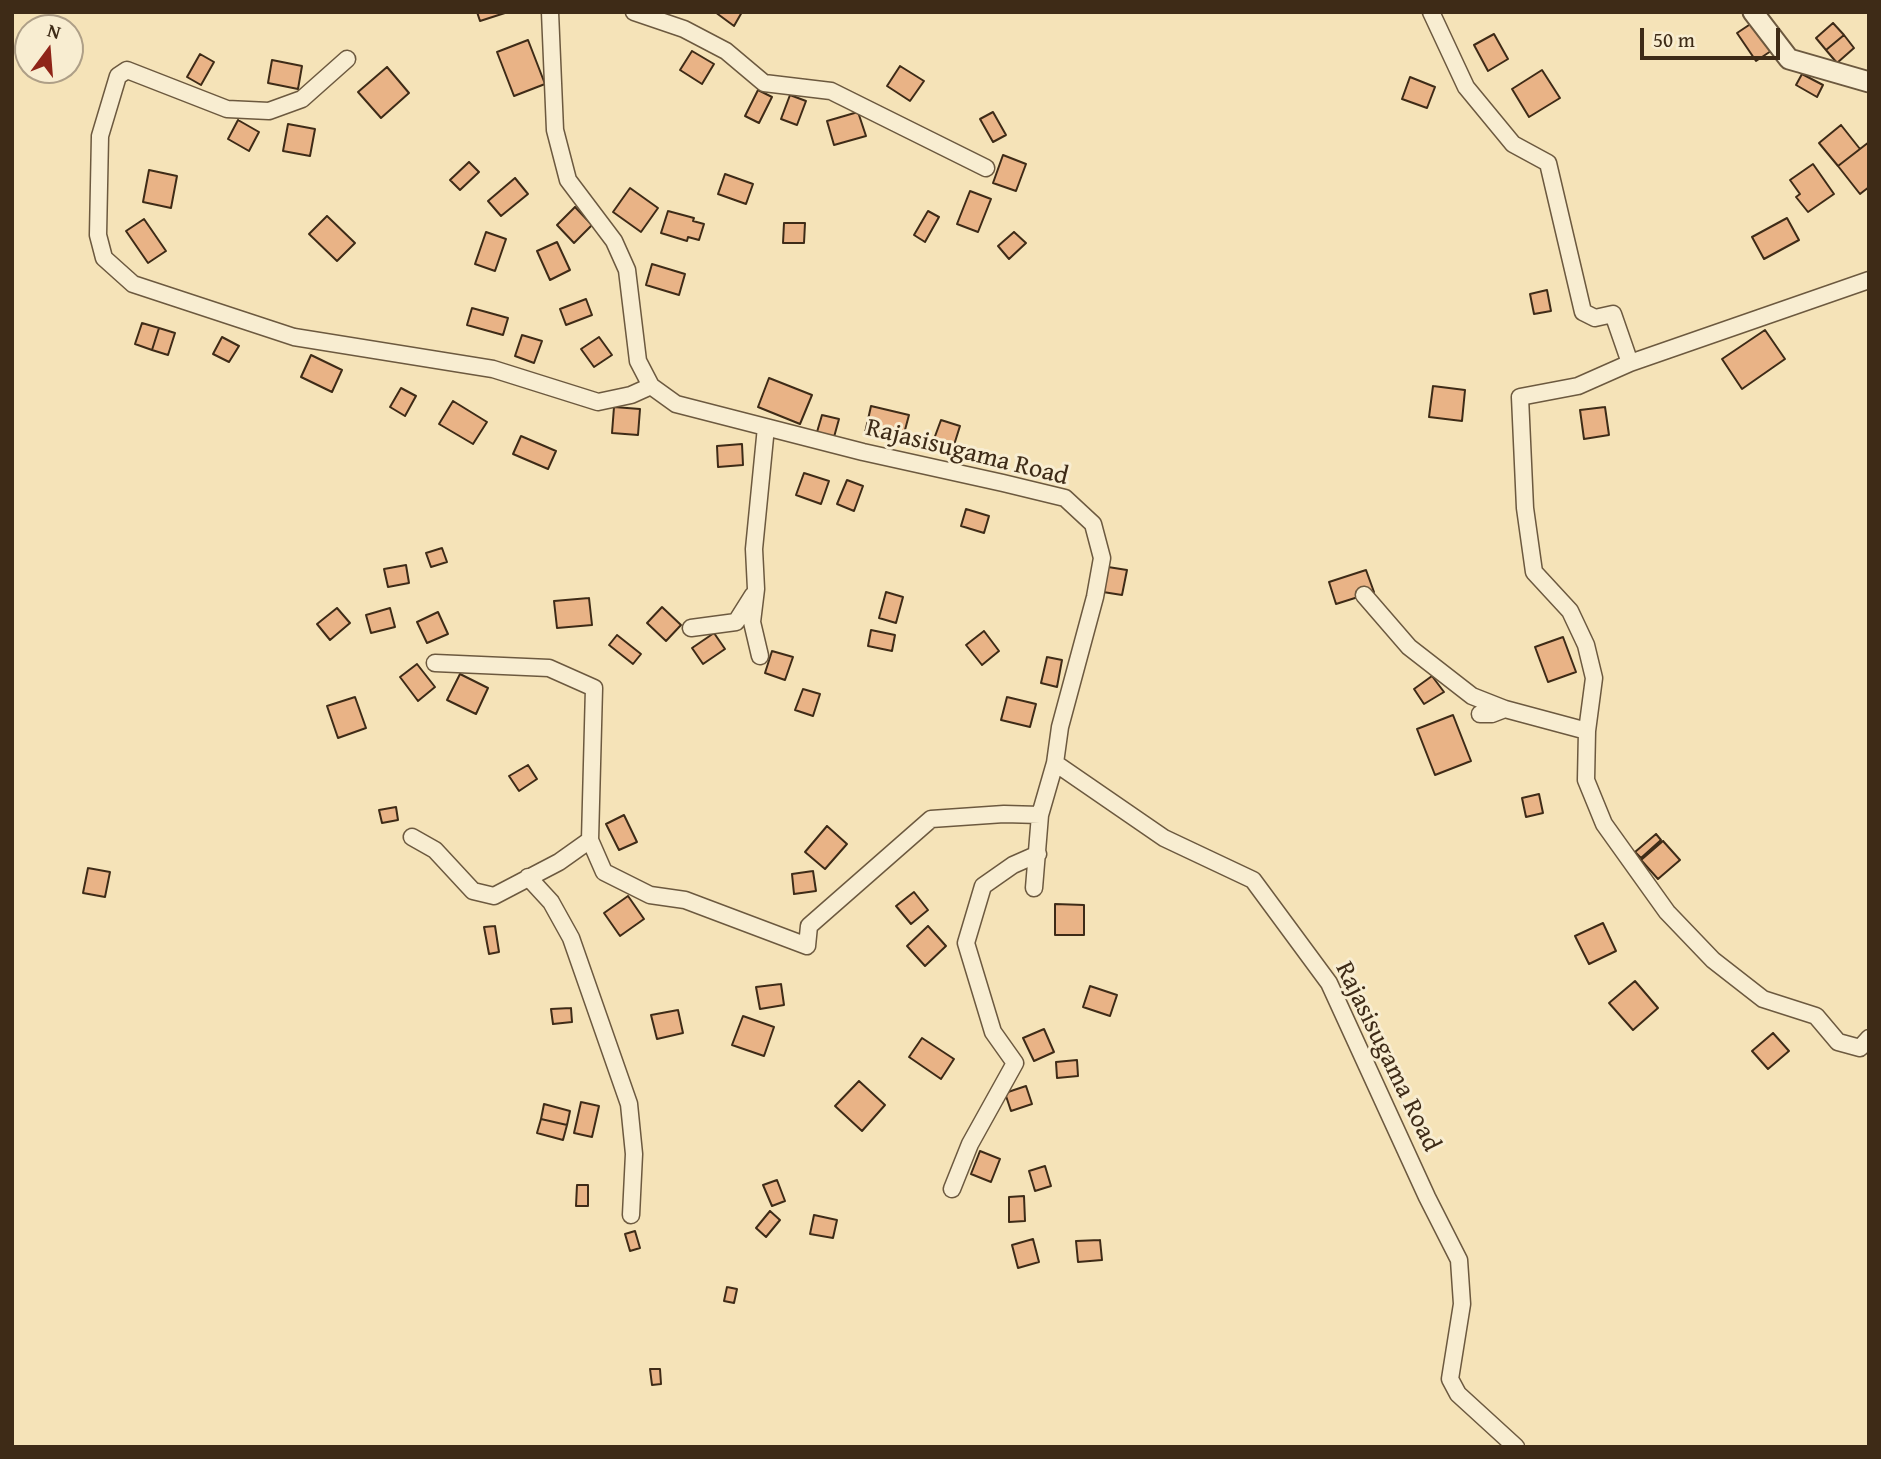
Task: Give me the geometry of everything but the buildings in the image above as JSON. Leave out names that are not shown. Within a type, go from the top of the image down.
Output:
[{"type":"street","points":[[347,59],[302,99],[269,111],[227,110],[127,70],[118,76],[100,136],[97,235],[104,258],[133,285],[294,337],[493,369],[598,402],[631,395],[651,386],[638,361],[628,270],[614,241],[568,180],[555,130],[550,12]]},
{"type":"street","points":[[634,12],[684,29],[726,51],[764,83],[831,92],[986,168]]},
{"type":"street","points":[[1431,12],[1466,87],[1513,144],[1548,163],[1583,312],[1595,318],[1613,314],[1630,363]]},
{"type":"street","points":[[1753,12],[1789,59],[1869,82]]},
{"type":"street","points":[[1869,280],[1630,363],[1578,386],[1521,397],[1525,508],[1534,572],[1570,611],[1586,645],[1594,678],[1587,731],[1587,780],[1604,824],[1667,912],[1713,960],[1763,999],[1816,1016],[1838,1042],[1860,1048],[1869,1038]]},
{"type":"street","name":"Rajasisugama Road","points":[[651,386],[676,404],[863,453],[1065,498],[1093,524],[1102,558],[1095,597],[1060,727],[1055,763],[1164,838],[1253,880],[1329,983],[1427,1197],[1459,1260],[1462,1304],[1450,1379],[1458,1394],[1516,1447]]},
{"type":"street","points":[[760,656],[752,622],[756,589],[754,549],[766,427]]},
{"type":"street","points":[[691,628],[736,622],[756,589]]},
{"type":"street","points":[[1364,595],[1409,647],[1472,696],[1505,709],[1587,731]]},
{"type":"street","points":[[435,663],[549,668],[594,688],[590,841],[604,872],[650,895],[685,900],[807,946],[809,926],[931,819],[1004,814],[1040,815]]},
{"type":"street","points":[[1480,714],[1492,714],[1505,709]]},
{"type":"street","points":[[1034,888],[1040,815],[1055,763]]},
{"type":"street","points":[[412,837],[435,850],[473,891],[494,896],[559,862],[590,841]]},
{"type":"street","points":[[952,1189],[970,1144],[1015,1063],[993,1031],[965,943],[983,886],[1013,865],[1038,854]]},
{"type":"street","points":[[528,877],[551,902],[571,938],[629,1104],[634,1154],[631,1215]]}]
